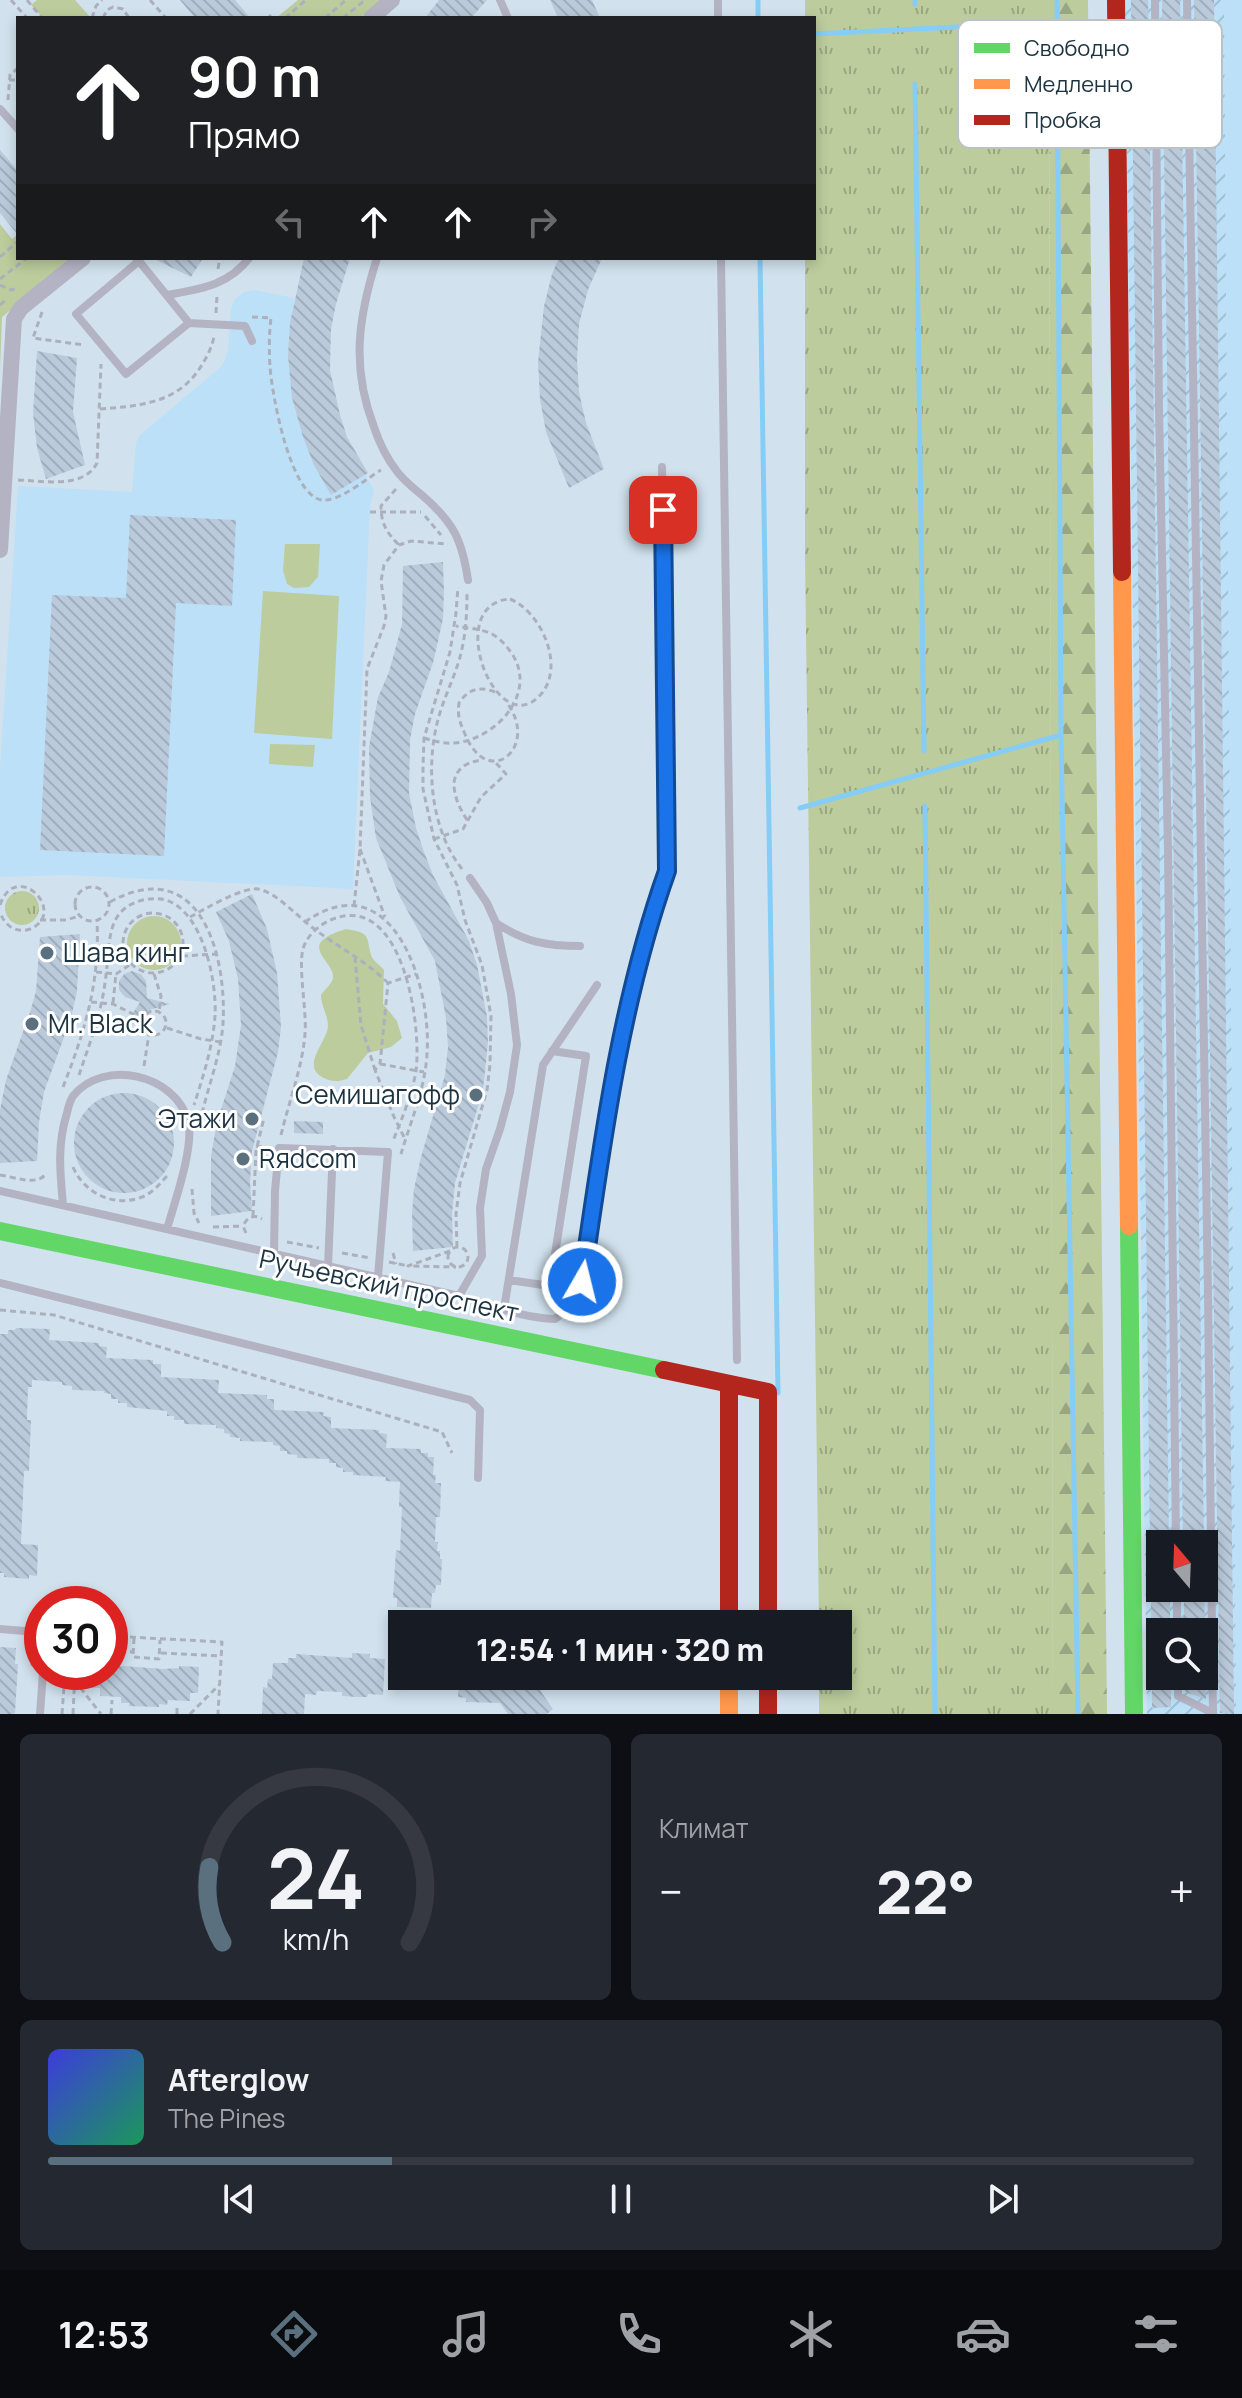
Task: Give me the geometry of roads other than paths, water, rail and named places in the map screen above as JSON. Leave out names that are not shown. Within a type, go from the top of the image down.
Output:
[{"type":"street","points":[[373,16],[392,0]]},
{"type":"street","points":[[1116,0],[1116,20]]},
{"type":"street","points":[[1118,148],[1134,1714]]},
{"type":"street","points":[[0,550],[14,319],[21,308],[81,260]]},
{"type":"street","points":[[582,1282],[617,1057]]},
{"type":"street","name":"Ручьевский проспект","points":[[0,1231],[768,1392],[768,1610]]},
{"type":"street","points":[[729,1384],[729,1610]]},
{"type":"street","points":[[729,1690],[729,1714]]},
{"type":"street","points":[[768,1690],[768,1714]]},
{"type":"lane","points":[[1155,0],[1155,20]]},
{"type":"lane","points":[[1187,0],[1187,20]]},
{"type":"lane","points":[[4,108],[16,126]]},
{"type":"lane","points":[[1156,148],[1176,1530]]},
{"type":"lane","points":[[1178,1690],[1178,1696],[1213,1714],[1189,148]]},
{"type":"lane","points":[[189,323],[138,260],[76,314],[126,374],[189,323],[245,326],[252,341]]},
{"type":"lane","points":[[167,295],[217,285],[241,269],[248,260]]},
{"type":"lane","points":[[376,260],[367,287],[359,337],[360,382],[369,414],[395,470],[454,530],[460,541],[468,580]]},
{"type":"lane","points":[[721,260],[737,1360]]},
{"type":"lane","points":[[617,1057],[650,918],[667,871],[662,467]]},
{"type":"lane","points":[[459,1296],[482,1256],[480,1208],[486,1169],[510,1092],[517,1045],[511,994],[496,923],[470,878]]},
{"type":"lane","points":[[496,923],[529,941],[552,946],[580,946]]},
{"type":"lane","points":[[504,1309],[543,1065],[597,985]]},
{"type":"lane","points":[[509,1280],[550,1286],[586,1056],[552,1051]]},
{"type":"lane","points":[[63,1205],[59,1146],[71,1098],[86,1085],[110,1076],[142,1078],[163,1086],[179,1102],[189,1123],[182,1179],[167,1229]]},
{"type":"lane","points":[[274,1254],[279,1148],[388,1152],[378,1277]]},
{"type":"lane","points":[[328,1266],[333,1149]]},
{"type":"lane","points":[[0,1191],[459,1296],[523,1316],[555,1319],[572,1306],[582,1282]]},
{"type":"lane","points":[[0,1283],[470,1400],[480,1410],[478,1478]]},
{"type":"lane","points":[[0,1629],[24,1631]]},
{"type":"lane","points":[[40,1714],[42,1690]]},
{"type":"waterway","points":[[758,0],[758,16]]},
{"type":"waterway","points":[[1057,0],[1057,20]]},
{"type":"waterway","points":[[816,34],[958,27]]},
{"type":"waterway","points":[[915,84],[924,751]]},
{"type":"waterway","points":[[1058,148],[1061,735],[1078,1714]]},
{"type":"waterway","points":[[760,260],[778,1393]]},
{"type":"waterway","points":[[800,808],[1061,735]]},
{"type":"waterway","points":[[925,806],[935,1714]]},
{"type":"place","name":"Шава кинг","points":[[47,953]]},
{"type":"place","name":"Mr. Black","points":[[32,1024]]},
{"type":"place","name":"Семишагофф","points":[[476,1095]]},
{"type":"place","name":"Этажи","points":[[252,1119]]},
{"type":"place","name":"Rяdcom","points":[[243,1159]]}]
